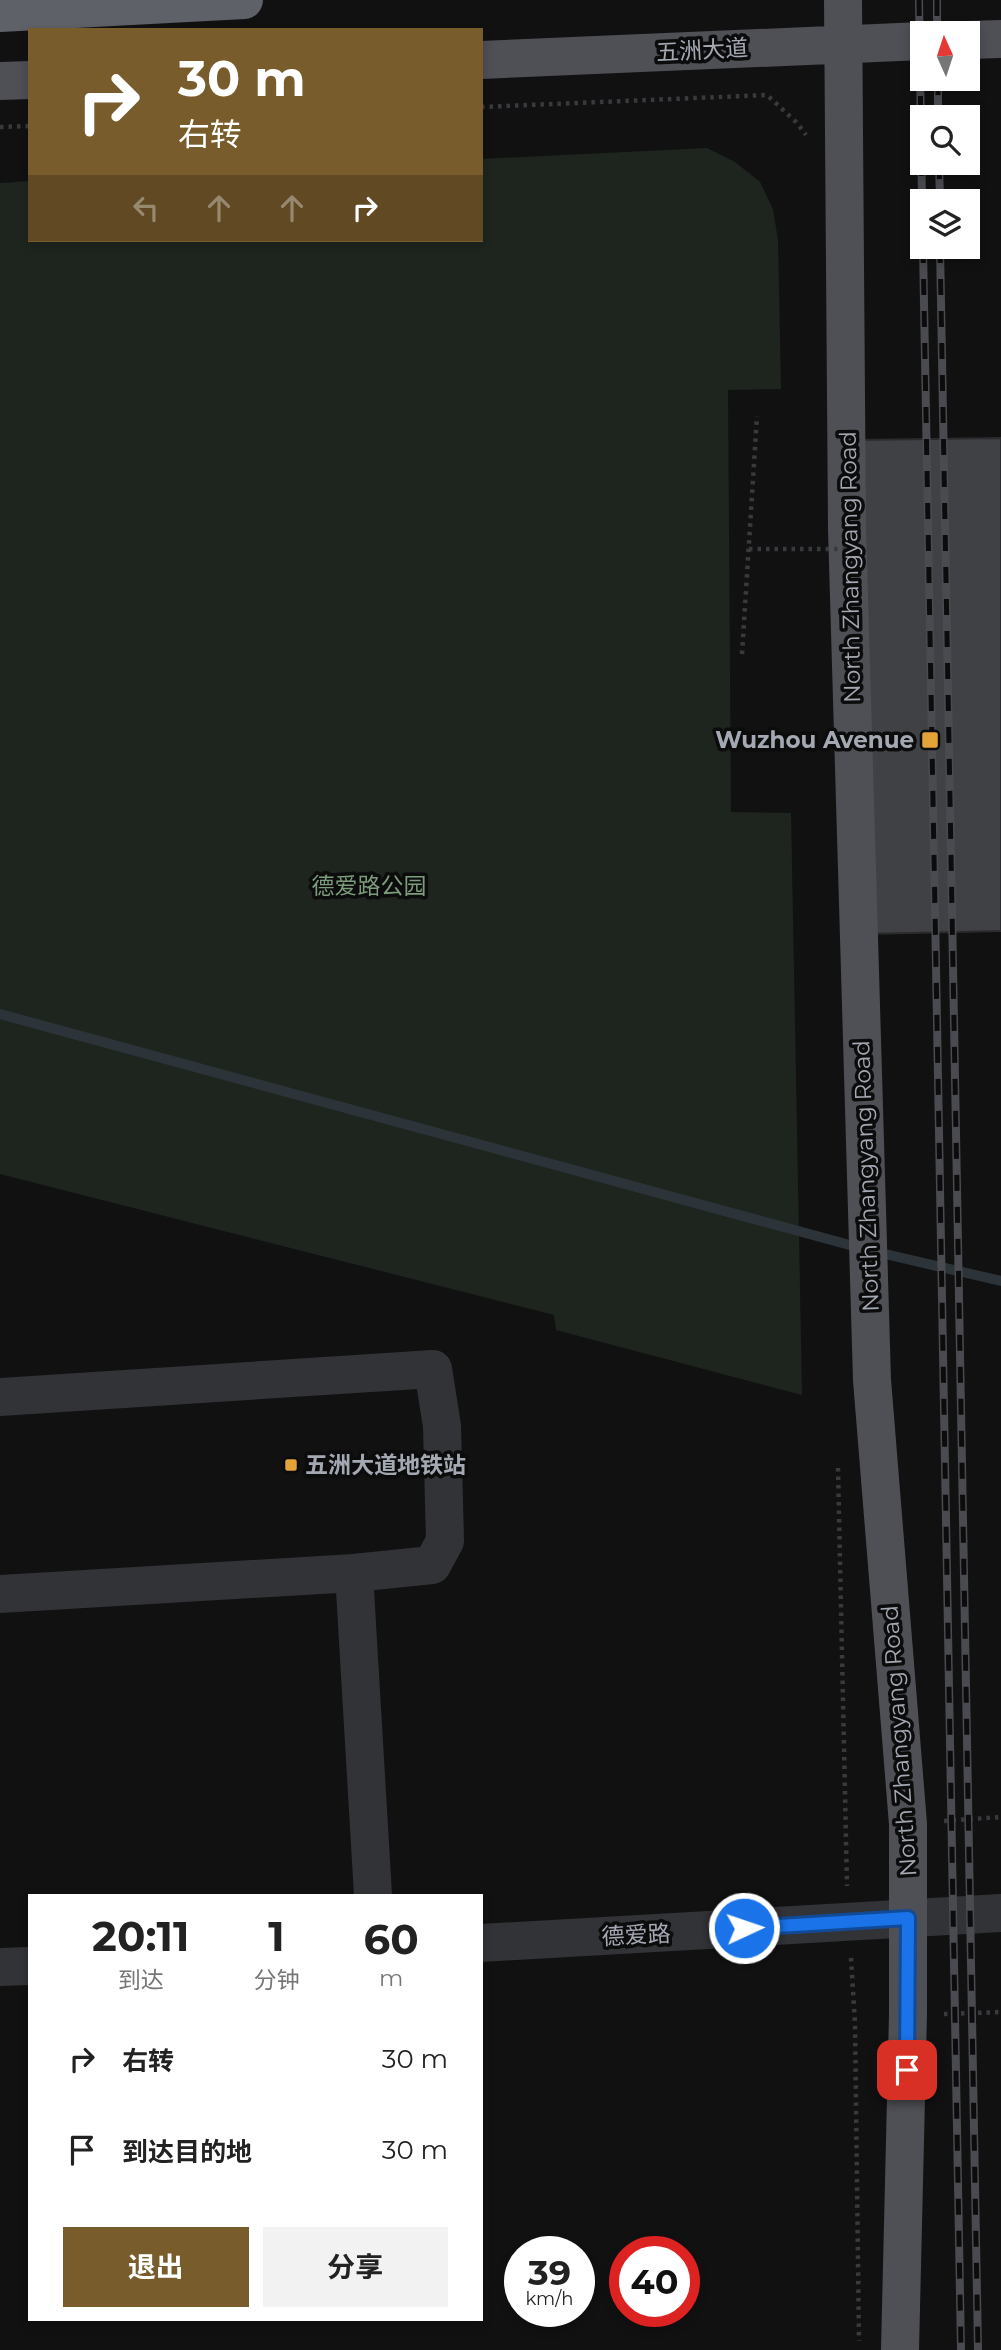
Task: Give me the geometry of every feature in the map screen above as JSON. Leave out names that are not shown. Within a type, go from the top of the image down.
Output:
[{"type":"highway","points":[[0,13],[244,0]]},
{"type":"main road","name":"North Zhangyang Road","points":[[843,0],[847,529],[872,1380],[908,1824],[908,2014],[900,2350]]},
{"type":"main road","points":[[980,40],[1001,39]]},
{"type":"main road","name":"五洲大道","points":[[483,60],[910,41]]},
{"type":"main road","points":[[0,81],[28,80]]},
{"type":"street","points":[[0,1396],[433,1369],[442,1426],[445,1541],[432,1565],[354,1573],[0,1594]]},
{"type":"street","points":[[354,1573],[373,1894]]},
{"type":"street","name":"德爱路","points":[[483,1943],[1001,1913]]},
{"type":"street","points":[[0,1967],[28,1966]]},
{"type":"path","points":[[483,107],[767,95],[796,122],[808,138]]},
{"type":"path","points":[[0,127],[28,126]]},
{"type":"path","points":[[742,654],[757,416]]},
{"type":"path","points":[[811,548],[811,562]]},
{"type":"path","points":[[749,549],[856,549]]},
{"type":"path","points":[[838,1462],[849,1923],[855,2023],[859,2350]]},
{"type":"path","points":[[908,1824],[1001,1817]]},
{"type":"path","points":[[908,2014],[1001,2012]]},
{"type":"green space","name":"德爱路公园","points":[[707,148],[735,162],[760,182],[773,209],[778,240],[781,389],[728,390],[731,812],[791,813],[802,1395],[556,1330],[554,1315],[0,1174],[0,183],[28,181],[28,242],[483,242],[483,159]]},
{"type":"building","name":"Wuzhou Avenue","points":[[1001,438],[1001,931],[863,934],[855,440]]},
{"type":"waterway","points":[[0,1014],[868,1250],[1001,1281]]},
{"type":"railway","points":[[919,0],[922,189]]},
{"type":"railway","points":[[937,0],[937,21]]},
{"type":"railway","points":[[938,91],[938,105]]},
{"type":"railway","points":[[939,175],[940,189]]},
{"type":"railway","points":[[923,259],[961,2350]]},
{"type":"railway","points":[[940,259],[978,2350]]},
{"type":"place","name":"Wuzhou Avenue","points":[[930,740]]},
{"type":"place","name":"五洲大道地铁站","points":[[291,1465]]},
{"type":"route","points":[[744,1928],[908,1918],[907,2070]]}]
